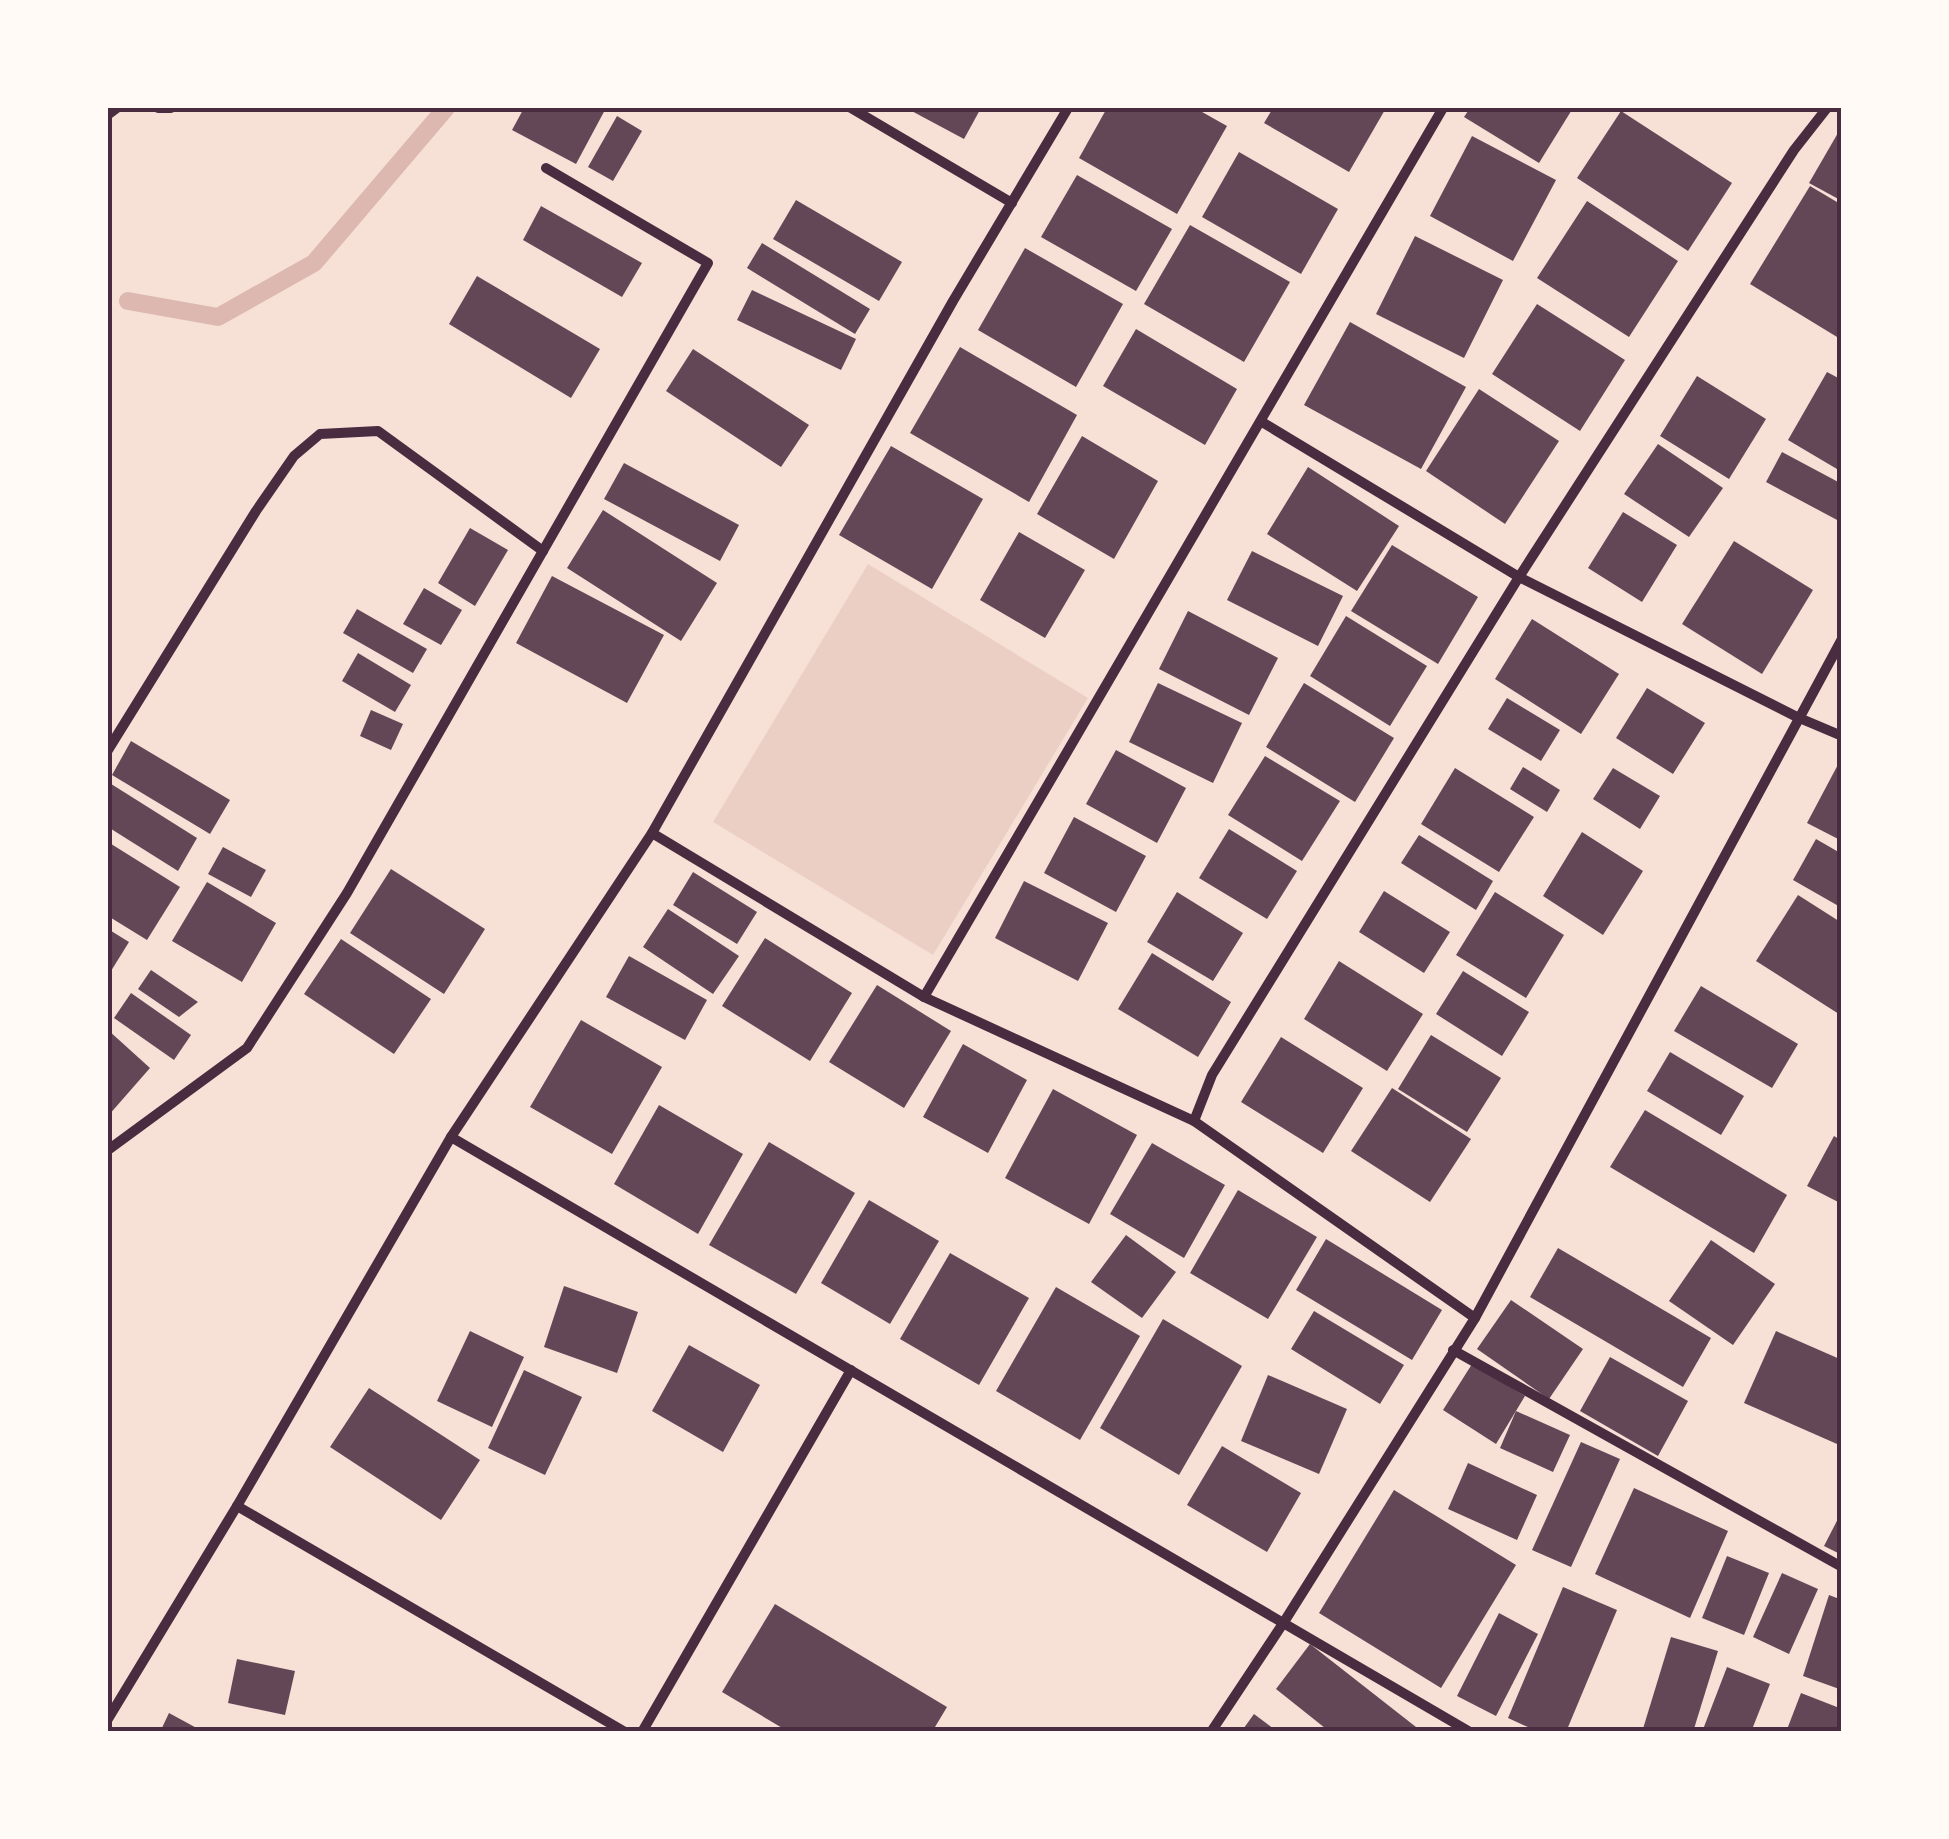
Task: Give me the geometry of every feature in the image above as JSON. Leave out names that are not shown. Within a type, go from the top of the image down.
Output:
[{"type":"street","points":[[158,108],[172,108]]},
{"type":"street","points":[[852,108],[1012,203]]},
{"type":"street","points":[[108,1719],[451,1137],[652,833],[953,300],[1068,108]]},
{"type":"street","points":[[924,997],[1443,108]]},
{"type":"street","points":[[1194,1121],[1212,1075],[1519,577],[1794,150],[1827,108]]},
{"type":"street","points":[[108,1150],[247,1048],[347,893],[708,262],[546,168]]},
{"type":"street","points":[[1262,422],[1519,577],[1842,736]]},
{"type":"street","points":[[108,750],[265,498],[294,456],[320,434],[378,431],[542,551]]},
{"type":"street","points":[[1212,1732],[1474,1318],[1842,639]]},
{"type":"street","points":[[652,833],[924,997],[1194,1121],[1474,1318]]},
{"type":"street","points":[[451,1137],[1470,1732]]},
{"type":"street","points":[[1453,1350],[1842,1567]]},
{"type":"street","points":[[642,1732],[851,1370]]},
{"type":"street","points":[[237,1506],[625,1732]]},
{"type":"path","points":[[108,118],[120,108]]},
{"type":"shaded area","points":[[868,564],[1088,698],[933,955],[713,822]]},
{"type":"building","points":[[524,108],[606,108],[576,164],[512,130]]},
{"type":"building","points":[[906,108],[981,108],[964,139]]},
{"type":"building","points":[[1107,108],[1195,108],[1227,126],[1177,214],[1079,158]]},
{"type":"building","points":[[1273,108],[1386,108],[1349,172],[1264,123]]},
{"type":"building","points":[[1470,108],[1573,108],[1539,163],[1464,117]]},
{"type":"building","points":[[1621,111],[1732,183],[1688,251],[1577,178]]},
{"type":"building","points":[[617,116],[642,131],[613,181],[588,167]]},
{"type":"building","points":[[1842,126],[1842,201],[1809,183]]},
{"type":"building","points":[[1472,136],[1556,180],[1513,261],[1430,216]]},
{"type":"building","points":[[1239,152],[1338,209],[1301,274],[1202,217]]},
{"type":"building","points":[[1077,175],[1172,229],[1136,291],[1041,237]]},
{"type":"building","points":[[1810,186],[1842,205],[1842,340],[1750,284]]},
{"type":"building","points":[[796,200],[902,262],[879,301],[773,239]]},
{"type":"building","points":[[1587,201],[1678,261],[1629,337],[1537,278]]},
{"type":"building","points":[[541,206],[642,263],[622,297],[523,240]]},
{"type":"building","points":[[1190,225],[1290,282],[1244,362],[1144,304]]},
{"type":"building","points":[[1415,236],[1503,280],[1464,358],[1376,314]]},
{"type":"building","points":[[762,243],[870,309],[855,334],[747,268]]},
{"type":"building","points":[[1025,248],[1123,304],[1076,387],[978,330]]},
{"type":"building","points":[[477,276],[600,349],[571,398],[449,324]]},
{"type":"building","points":[[752,290],[856,339],[841,370],[737,320]]},
{"type":"building","points":[[1537,304],[1625,360],[1580,431],[1492,374]]},
{"type":"building","points":[[1350,322],[1466,387],[1421,469],[1304,405]]},
{"type":"building","points":[[1136,329],[1237,389],[1205,445],[1103,386]]},
{"type":"building","points":[[960,347],[1077,415],[1029,502],[910,433]]},
{"type":"building","points":[[693,349],[809,425],[781,467],[666,391]]},
{"type":"building","points":[[1827,372],[1842,380],[1842,472],[1788,440]]},
{"type":"building","points":[[1697,376],[1766,419],[1729,479],[1660,436]]},
{"type":"building","points":[[1479,389],[1559,441],[1505,524],[1426,471]]},
{"type":"building","points":[[1082,436],[1158,481],[1114,559],[1037,514]]},
{"type":"building","points":[[1658,444],[1723,488],[1689,537],[1624,494]]},
{"type":"building","points":[[891,446],[983,499],[932,589],[839,535]]},
{"type":"building","points":[[1782,452],[1842,484],[1839,521],[1766,482]]},
{"type":"building","points":[[624,463],[739,525],[720,561],[604,499]]},
{"type":"building","points":[[1308,467],[1399,526],[1357,591],[1267,534]]},
{"type":"building","points":[[603,510],[717,583],[681,641],[567,568]]},
{"type":"building","points":[[1623,512],[1677,545],[1642,602],[1588,568]]},
{"type":"building","points":[[470,528],[508,550],[475,606],[438,583]]},
{"type":"building","points":[[1019,532],[1085,570],[1045,638],[980,600]]},
{"type":"building","points":[[1734,541],[1813,590],[1762,674],[1682,624]]},
{"type":"building","points":[[1392,545],[1478,597],[1438,664],[1351,611]]},
{"type":"building","points":[[1252,551],[1343,596],[1318,646],[1227,600]]},
{"type":"building","points":[[552,576],[664,635],[627,703],[516,643]]},
{"type":"building","points":[[424,588],[462,610],[441,645],[403,624]]},
{"type":"building","points":[[357,609],[427,649],[413,673],[343,633]]},
{"type":"building","points":[[1188,611],[1278,658],[1249,715],[1159,669]]},
{"type":"building","points":[[1346,616],[1427,666],[1390,726],[1310,676]]},
{"type":"building","points":[[1532,619],[1619,674],[1581,734],[1495,679]]},
{"type":"building","points":[[358,653],[411,685],[395,712],[342,681]]},
{"type":"building","points":[[1158,683],[1242,723],[1213,783],[1129,742]]},
{"type":"building","points":[[1304,683],[1394,738],[1355,802],[1266,747]]},
{"type":"building","points":[[1647,688],[1705,723],[1673,774],[1616,738]]},
{"type":"building","points":[[1507,698],[1560,730],[1541,761],[1488,729]]},
{"type":"building","points":[[371,710],[403,724],[391,750],[360,736]]},
{"type":"building","points":[[131,741],[230,800],[210,834],[112,775]]},
{"type":"building","points":[[1116,750],[1186,788],[1157,843],[1086,804]]},
{"type":"building","points":[[1265,756],[1340,801],[1302,861],[1228,815]]},
{"type":"building","points":[[1842,757],[1842,841],[1807,823]]},
{"type":"building","points":[[1523,767],[1560,790],[1547,812],[1510,789]]},
{"type":"building","points":[[1455,768],[1534,817],[1499,872],[1421,824]]},
{"type":"building","points":[[1613,768],[1660,796],[1640,829],[1593,799]]},
{"type":"building","points":[[108,782],[197,838],[178,871],[108,827]]},
{"type":"building","points":[[1074,817],[1146,856],[1116,912],[1044,873]]},
{"type":"building","points":[[1229,829],[1297,871],[1267,919],[1199,878]]},
{"type":"building","points":[[1582,832],[1643,871],[1603,935],[1543,896]]},
{"type":"building","points":[[1419,835],[1493,881],[1476,910],[1401,863]]},
{"type":"building","points":[[1816,839],[1842,854],[1842,908],[1793,880]]},
{"type":"building","points":[[108,842],[180,887],[147,940],[108,916]]},
{"type":"building","points":[[223,847],[266,870],[251,897],[208,874]]},
{"type":"building","points":[[391,869],[485,929],[444,994],[350,933]]},
{"type":"building","points":[[693,872],[757,912],[737,944],[673,905]]},
{"type":"building","points":[[1024,881],[1108,923],[1078,981],[995,938]]},
{"type":"building","points":[[207,882],[276,923],[242,982],[172,941]]},
{"type":"building","points":[[1384,891],[1450,932],[1424,973],[1359,932]]},
{"type":"building","points":[[1177,892],[1243,933],[1213,981],[1147,942]]},
{"type":"building","points":[[1495,892],[1564,935],[1526,998],[1456,955]]},
{"type":"building","points":[[1798,895],[1842,923],[1842,1016],[1756,961]]},
{"type":"building","points":[[668,909],[739,956],[713,994],[643,947]]},
{"type":"building","points":[[108,929],[129,942],[111,971],[108,969]]},
{"type":"building","points":[[765,938],[852,993],[810,1061],[722,1006]]},
{"type":"building","points":[[341,939],[431,999],[394,1054],[304,994]]},
{"type":"building","points":[[1152,953],[1231,1002],[1198,1057],[1118,1009]]},
{"type":"building","points":[[629,956],[707,1000],[685,1040],[606,997]]},
{"type":"building","points":[[1339,961],[1423,1014],[1387,1071],[1304,1019]]},
{"type":"building","points":[[151,970],[198,1002],[179,1017],[138,989]]},
{"type":"building","points":[[1463,971],[1529,1012],[1502,1056],[1436,1014]]},
{"type":"building","points":[[877,985],[951,1031],[904,1108],[829,1062]]},
{"type":"building","points":[[1701,986],[1798,1044],[1772,1088],[1674,1031]]},
{"type":"building","points":[[131,993],[191,1035],[174,1060],[114,1018]]},
{"type":"building","points":[[581,1020],[662,1067],[612,1154],[530,1107]]},
{"type":"building","points":[[108,1030],[150,1068],[108,1116]]},
{"type":"building","points":[[1431,1035],[1501,1078],[1467,1132],[1398,1089]]},
{"type":"building","points":[[1281,1037],[1363,1088],[1323,1153],[1241,1102]]},
{"type":"building","points":[[963,1044],[1027,1080],[988,1153],[923,1117]]},
{"type":"building","points":[[1670,1052],[1744,1096],[1721,1135],[1647,1091]]},
{"type":"building","points":[[1392,1088],[1471,1139],[1430,1202],[1351,1151]]},
{"type":"building","points":[[1053,1089],[1137,1135],[1089,1224],[1005,1178]]},
{"type":"building","points":[[659,1105],[743,1154],[698,1234],[614,1184]]},
{"type":"building","points":[[1645,1110],[1787,1195],[1754,1253],[1610,1167]]},
{"type":"building","points":[[1834,1136],[1842,1141],[1842,1204],[1807,1186]]},
{"type":"building","points":[[769,1142],[855,1193],[796,1294],[709,1245]]},
{"type":"building","points":[[1152,1143],[1225,1185],[1184,1258],[1110,1214]]},
{"type":"building","points":[[1238,1190],[1317,1237],[1268,1319],[1190,1273]]},
{"type":"building","points":[[869,1200],[939,1241],[890,1324],[821,1283]]},
{"type":"building","points":[[1126,1235],[1176,1272],[1142,1318],[1091,1282]]},
{"type":"building","points":[[1326,1239],[1442,1310],[1412,1360],[1296,1290]]},
{"type":"building","points":[[1711,1240],[1775,1284],[1733,1345],[1669,1301]]},
{"type":"building","points":[[1558,1248],[1711,1338],[1683,1387],[1530,1297]]},
{"type":"building","points":[[950,1253],[1029,1298],[979,1385],[900,1339]]},
{"type":"building","points":[[564,1286],[638,1312],[617,1373],[544,1347]]},
{"type":"building","points":[[1056,1287],[1140,1336],[1080,1440],[996,1391]]},
{"type":"building","points":[[1511,1300],[1583,1349],[1549,1399],[1477,1349]]},
{"type":"building","points":[[1314,1311],[1404,1365],[1380,1404],[1291,1349]]},
{"type":"building","points":[[1163,1319],[1242,1366],[1179,1475],[1100,1428]]},
{"type":"building","points":[[470,1331],[524,1357],[492,1427],[437,1401]]},
{"type":"building","points":[[1776,1331],[1842,1360],[1842,1434],[1837,1444],[1744,1403]]},
{"type":"building","points":[[689,1345],[760,1385],[723,1452],[652,1411]]},
{"type":"building","points":[[1610,1357],[1688,1401],[1658,1456],[1580,1411]]},
{"type":"building","points":[[1472,1364],[1525,1396],[1496,1444],[1443,1410]]},
{"type":"building","points":[[524,1370],[582,1397],[545,1475],[488,1448]]},
{"type":"building","points":[[1268,1375],[1347,1409],[1319,1474],[1241,1441]]},
{"type":"building","points":[[369,1388],[480,1460],[441,1520],[330,1447]]},
{"type":"building","points":[[1516,1411],[1570,1435],[1553,1472],[1500,1448]]},
{"type":"building","points":[[1581,1442],[1620,1459],[1571,1567],[1532,1550]]},
{"type":"building","points":[[1222,1446],[1301,1493],[1267,1552],[1187,1505]]},
{"type":"building","points":[[1468,1463],[1537,1495],[1517,1540],[1448,1509]]},
{"type":"building","points":[[1634,1488],[1728,1531],[1690,1618],[1595,1574]]},
{"type":"building","points":[[1394,1490],[1516,1565],[1441,1688],[1319,1613]]},
{"type":"building","points":[[1842,1511],[1842,1555],[1824,1546]]},
{"type":"building","points":[[1727,1556],[1769,1573],[1744,1635],[1702,1618]]},
{"type":"building","points":[[1782,1573],[1818,1589],[1789,1654],[1753,1637]]},
{"type":"building","points":[[1563,1587],[1617,1610],[1566,1732],[1539,1732],[1508,1718]]},
{"type":"building","points":[[1829,1595],[1842,1600],[1842,1690],[1803,1676]]},
{"type":"building","points":[[775,1604],[947,1707],[932,1732],[789,1732],[722,1692]]},
{"type":"building","points":[[1499,1613],[1538,1634],[1496,1716],[1457,1696]]},
{"type":"building","points":[[1671,1637],[1718,1651],[1693,1732],[1642,1732]]},
{"type":"building","points":[[1310,1644],[1416,1727],[1412,1732],[1330,1732],[1276,1689]]},
{"type":"building","points":[[237,1659],[295,1671],[285,1715],[228,1703]]},
{"type":"building","points":[[1727,1667],[1770,1684],[1751,1732],[1702,1732]]},
{"type":"building","points":[[1801,1693],[1842,1709],[1842,1732],[1786,1732]]},
{"type":"building","points":[[169,1713],[204,1732],[160,1732]]},
{"type":"building","points":[[1254,1714],[1278,1732],[1241,1732]]},
{"type":"waterway","points":[[128,301],[218,317],[314,263],[446,108]]}]
